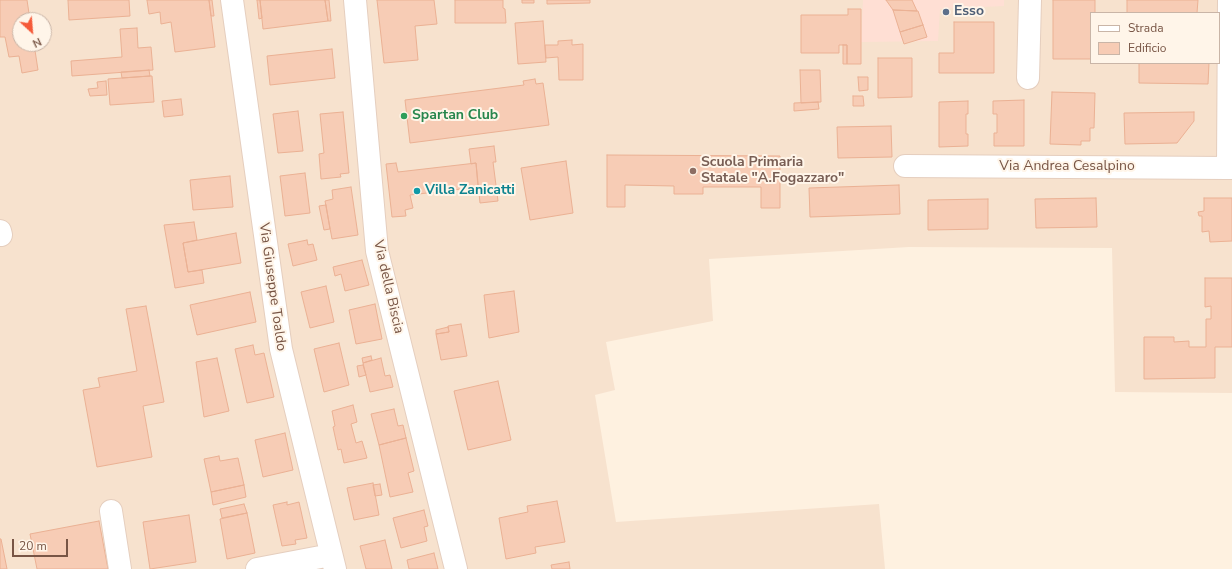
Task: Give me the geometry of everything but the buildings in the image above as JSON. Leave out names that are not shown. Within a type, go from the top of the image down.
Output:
[{"type":"street","name":"Via Giuseppe Toaldo","points":[[232,0],[280,349],[333,562]]},
{"type":"street","name":"Via della Biscia","points":[[355,0],[377,251],[456,569]]},
{"type":"street","points":[[1028,78],[1030,0]]},
{"type":"street","name":"Via Andrea Cesalpino","points":[[906,166],[1230,168],[1229,0]]},
{"type":"street","points":[[110,511],[120,569]]},
{"type":"street","points":[[256,569],[333,562]]},
{"type":"shaded area","points":[[0,0],[1232,0],[1232,393],[1115,392],[1112,248],[909,247],[709,259],[713,321],[606,342],[615,390],[595,395],[616,522],[879,504],[885,569],[0,569]]},
{"type":"shaded area","points":[[863,0],[1004,0],[1004,6],[940,9],[938,41],[861,42]]},
{"type":"place","name":"Esso","points":[[946,12]]},
{"type":"place","name":"Spartan Club","points":[[404,116]]},
{"type":"place","name":"Scuola Primaria Statale \"A.Fogazzaro\"","points":[[693,171]]},
{"type":"place","name":"Villa Zanicatti","points":[[417,191]]}]
